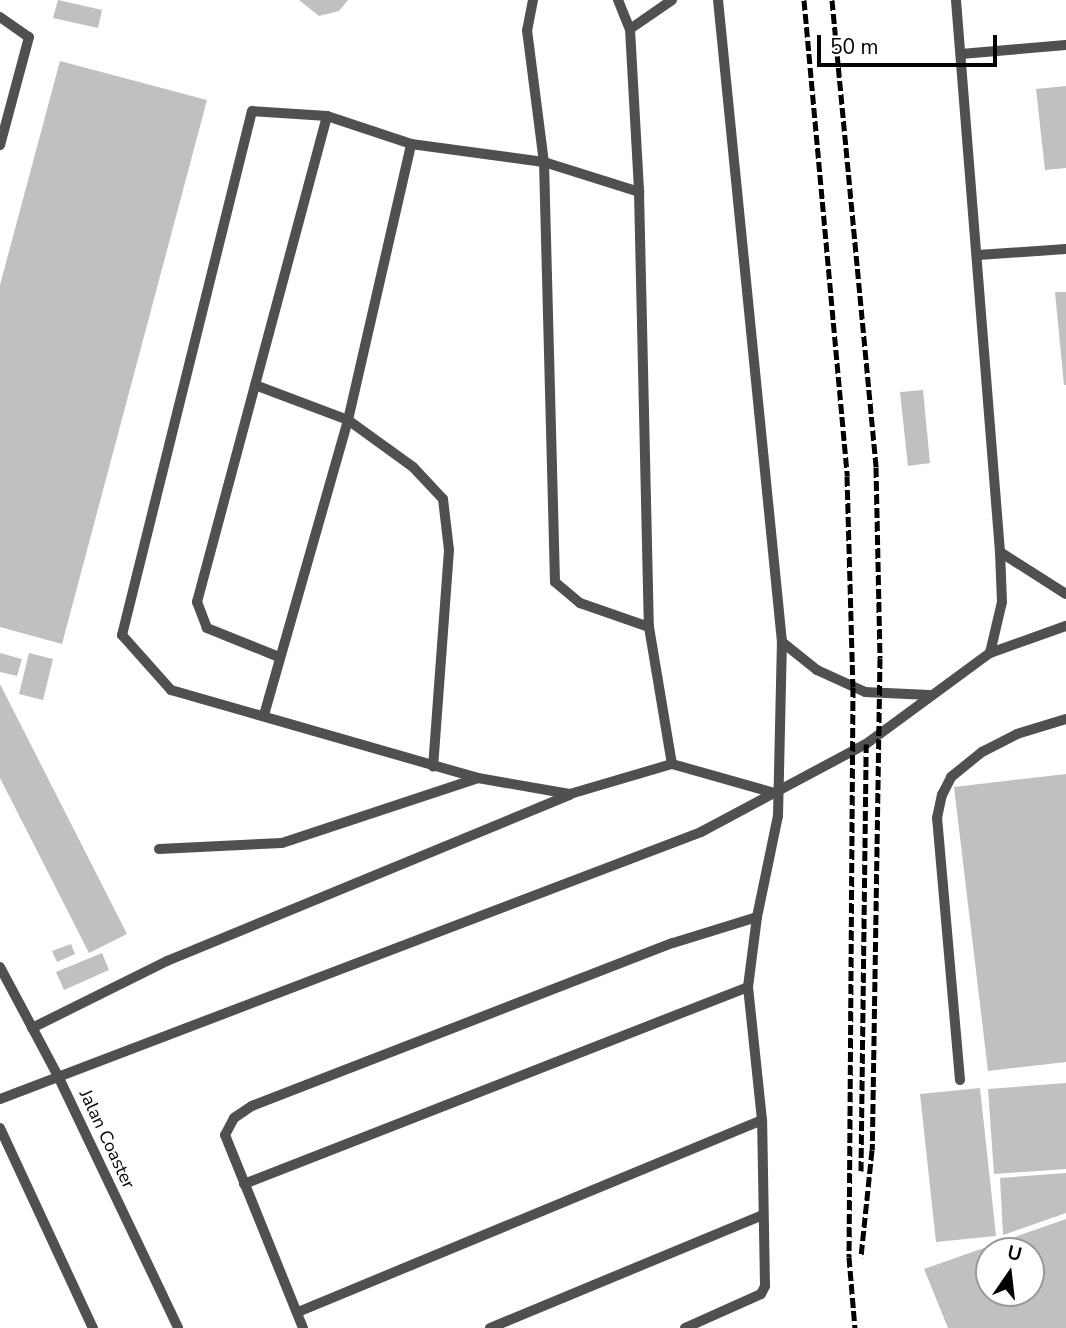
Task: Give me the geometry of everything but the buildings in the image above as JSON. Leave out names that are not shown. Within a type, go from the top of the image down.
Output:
[{"type":"lane","points":[[533,0],[527,30],[544,162],[555,582],[580,603],[649,627]]},
{"type":"lane","points":[[618,0],[630,29],[639,192],[649,627],[673,764]]},
{"type":"lane","points":[[630,29],[672,0]]},
{"type":"lane","points":[[685,1328],[761,1294],[765,1286],[761,1216],[762,1120],[748,987],[757,917],[775,844],[782,642],[718,0]]},
{"type":"lane","points":[[956,0],[1000,552],[1002,602],[990,653]]},
{"type":"lane","points":[[0,17],[29,37],[0,145]]},
{"type":"lane","points":[[961,54],[1066,45]]},
{"type":"lane","points":[[570,794],[478,778],[172,690],[122,635],[252,111],[327,116],[411,144],[544,162],[639,192]]},
{"type":"lane","points":[[279,657],[206,628],[197,602],[327,116]]},
{"type":"lane","points":[[264,715],[348,420],[411,144]]},
{"type":"lane","points":[[978,256],[1066,249]]},
{"type":"lane","points":[[255,385],[348,420],[413,467],[443,499],[449,550],[433,766]]},
{"type":"lane","points":[[1000,552],[1066,594]]},
{"type":"lane","points":[[0,1099],[701,832],[778,794],[872,740],[929,695],[990,653],[1066,626]]},
{"type":"lane","points":[[782,642],[817,670],[866,692],[929,695]]},
{"type":"lane","points":[[960,1080],[937,818],[942,795],[951,777],[982,752],[1017,734],[1066,719]]},
{"type":"lane","points":[[32,1028],[167,961],[570,794],[673,764],[778,794]]},
{"type":"lane","points":[[159,849],[282,843],[478,778]]},
{"type":"lane","points":[[303,1328],[225,1135],[233,1118],[252,1107],[673,943],[757,917]]},
{"type":"lane","name":"Jalan Coaster","points":[[0,967],[58,1076],[178,1328]]},
{"type":"lane","points":[[244,1184],[748,987]]},
{"type":"lane","points":[[298,1312],[762,1120]]},
{"type":"lane","points":[[0,1128],[93,1328]]},
{"type":"lane","points":[[490,1328],[761,1216]]},
{"type":"railway","points":[[804,0],[847,476],[853,687],[849,1257],[855,1328]]},
{"type":"railway","points":[[832,0],[876,467],[880,658],[872,1150],[861,1257]]},
{"type":"railway","points":[[861,1171],[866,744]]}]
